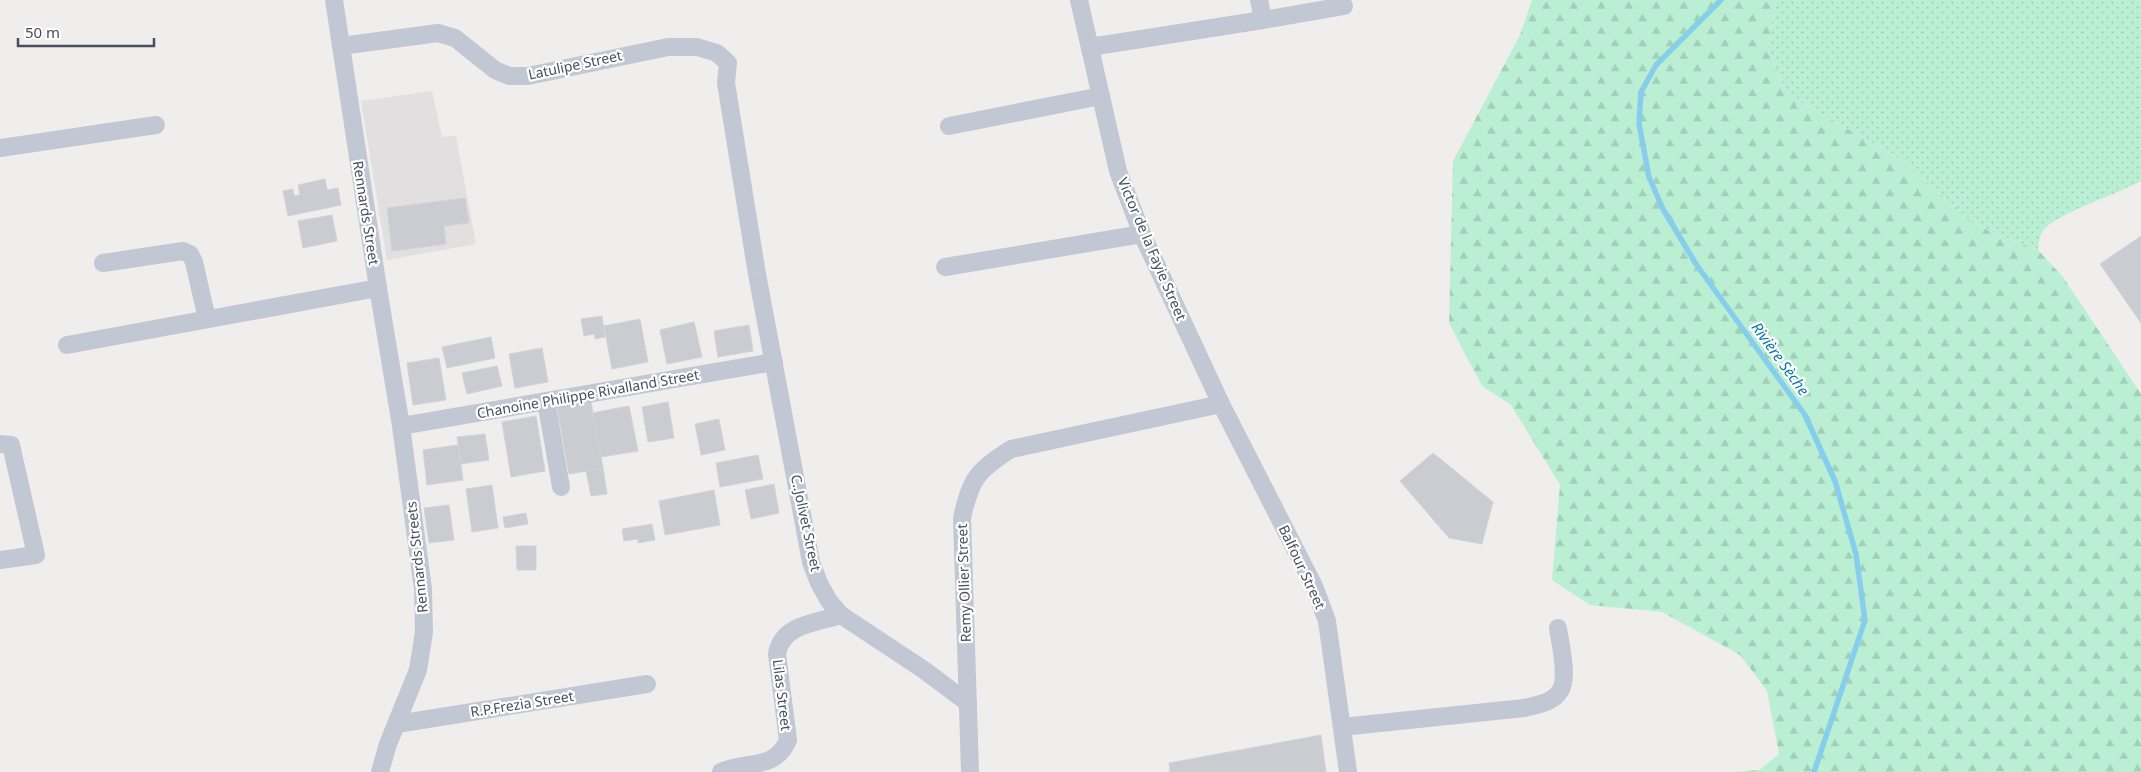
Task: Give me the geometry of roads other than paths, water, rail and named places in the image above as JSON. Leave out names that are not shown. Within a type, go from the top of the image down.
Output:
[{"type":"street","name":"Rennards Street","points":[[334,0],[401,426]]},
{"type":"street","name":"Victor de la Fayie Street","points":[[1079,0],[1118,170],[1142,234],[1220,404]]},
{"type":"street","points":[[1259,0],[1263,20]]},
{"type":"street","points":[[1090,47],[1344,6]]},
{"type":"street","name":"Latulipe Street","points":[[341,46],[438,33],[455,38],[495,70],[510,76],[528,76],[668,47],[697,47],[717,53],[728,63]]},
{"type":"street","name":"C..Jolivet Street","points":[[728,63],[726,83],[757,274],[811,562],[819,583],[829,601],[841,615],[924,670],[968,703]]},
{"type":"street","points":[[949,126],[1101,96]]},
{"type":"street","points":[[0,148],[156,125]]},
{"type":"street","points":[[945,267],[1142,234]]},
{"type":"street","points":[[103,263],[183,250],[190,254],[194,262],[208,319]]},
{"type":"street","points":[[67,345],[378,288]]},
{"type":"street","name":"Chanoine Philippe Rivalland Street","points":[[401,426],[774,362]]},
{"type":"street","points":[[546,401],[561,487]]},
{"type":"street","name":"Remy Ollier Street","points":[[970,772],[962,518],[968,490],[986,465],[1012,448],[1220,404]]},
{"type":"street","name":"Balfour Street","points":[[1220,404],[1314,586],[1327,621],[1348,772]]},
{"type":"street","name":"Rennards Streets","points":[[380,772],[388,744],[418,670],[424,632],[423,589],[401,426]]},
{"type":"street","points":[[0,444],[11,445],[36,555],[0,560]]},
{"type":"street","name":"Lilas Street","points":[[722,772],[765,762],[776,758],[784,750],[788,740],[777,654],[778,644],[784,636],[794,629],[841,615]]},
{"type":"street","points":[[1342,727],[1524,708],[1546,702],[1560,691],[1564,676],[1558,628]]},
{"type":"street","name":"R.P.Frezia Street","points":[[397,724],[647,684]]},
{"type":"waterway","name":"Rivière Sèche","points":[[1721,0],[1656,65],[1641,92],[1639,124],[1649,177],[1663,209],[1696,264],[1805,415],[1835,481],[1856,554],[1865,620],[1814,772]]}]
